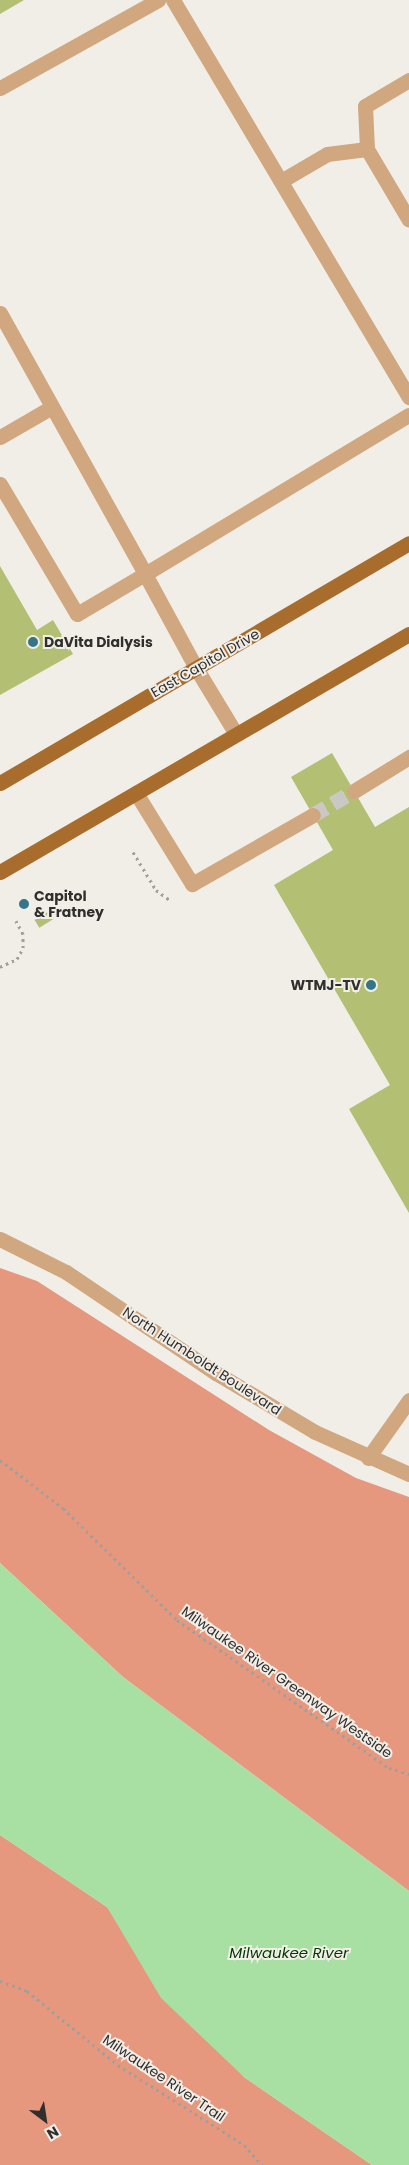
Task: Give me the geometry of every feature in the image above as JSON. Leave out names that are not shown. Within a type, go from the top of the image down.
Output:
[{"type":"main road","name":"East Capitol Drive","points":[[0,783],[409,543]]},
{"type":"main road","points":[[0,872],[409,634]]},
{"type":"street","points":[[0,88],[158,0]]},
{"type":"street","points":[[173,0],[409,397]]},
{"type":"street","points":[[409,80],[364,106],[367,148],[409,220]]},
{"type":"street","points":[[281,182],[326,154],[367,148]]},
{"type":"street","points":[[0,313],[196,668],[236,734]]},
{"type":"street","points":[[0,437],[52,406]]},
{"type":"street","points":[[0,484],[77,614],[409,416]]},
{"type":"street","points":[[354,791],[409,758]]},
{"type":"street","points":[[136,793],[192,884],[314,815]]},
{"type":"street","name":"North Humboldt Boulevard","points":[[0,1239],[66,1272],[216,1373],[315,1432],[368,1458],[409,1474]]},
{"type":"street","points":[[368,1458],[409,1400]]},
{"type":"path","points":[[0,968],[17,959],[23,948],[23,934],[16,921]]},
{"type":"path","name":"Milwaukee River Greenway Westside","points":[[0,1460],[62,1508],[177,1620],[389,1768],[409,1774]]},
{"type":"path","name":"Milwaukee River Trail","points":[[1,1983],[27,1991],[118,2064],[244,2145],[262,2165]]},
{"type":"shaded area","points":[[0,1268],[37,1281],[269,1430],[356,1478],[409,1497],[409,1891],[123,1677],[0,1563]]},
{"type":"shaded area","points":[[0,1835],[107,1907],[244,2077],[372,2165],[0,2165]]},
{"type":"water","name":"Milwaukee River","points":[[0,1563],[123,1677],[409,1891],[409,2165],[372,2165],[244,2077],[161,1998],[107,1907],[0,1835]]},
{"type":"building","points":[[0,0],[24,0],[0,14]]},
{"type":"building","name":"DaVita Dialysis","points":[[0,566],[37,630],[53,620],[73,654],[0,695]]},
{"type":"building","name":"WTMJ-TV","points":[[332,753],[375,827],[409,807],[409,1213],[349,1109],[390,1085],[274,885],[333,850],[291,777]]},
{"type":"building","points":[[49,911],[54,919],[39,928],[35,920]]},
{"type":"tunnel","points":[[313,815],[354,791]]},
{"type":"place","name":"DaVita Dialysis","points":[[33,642]]},
{"type":"place","name":"Capitol & Fratney","points":[[24,904]]},
{"type":"place","name":"WTMJ-TV","points":[[371,985]]}]
